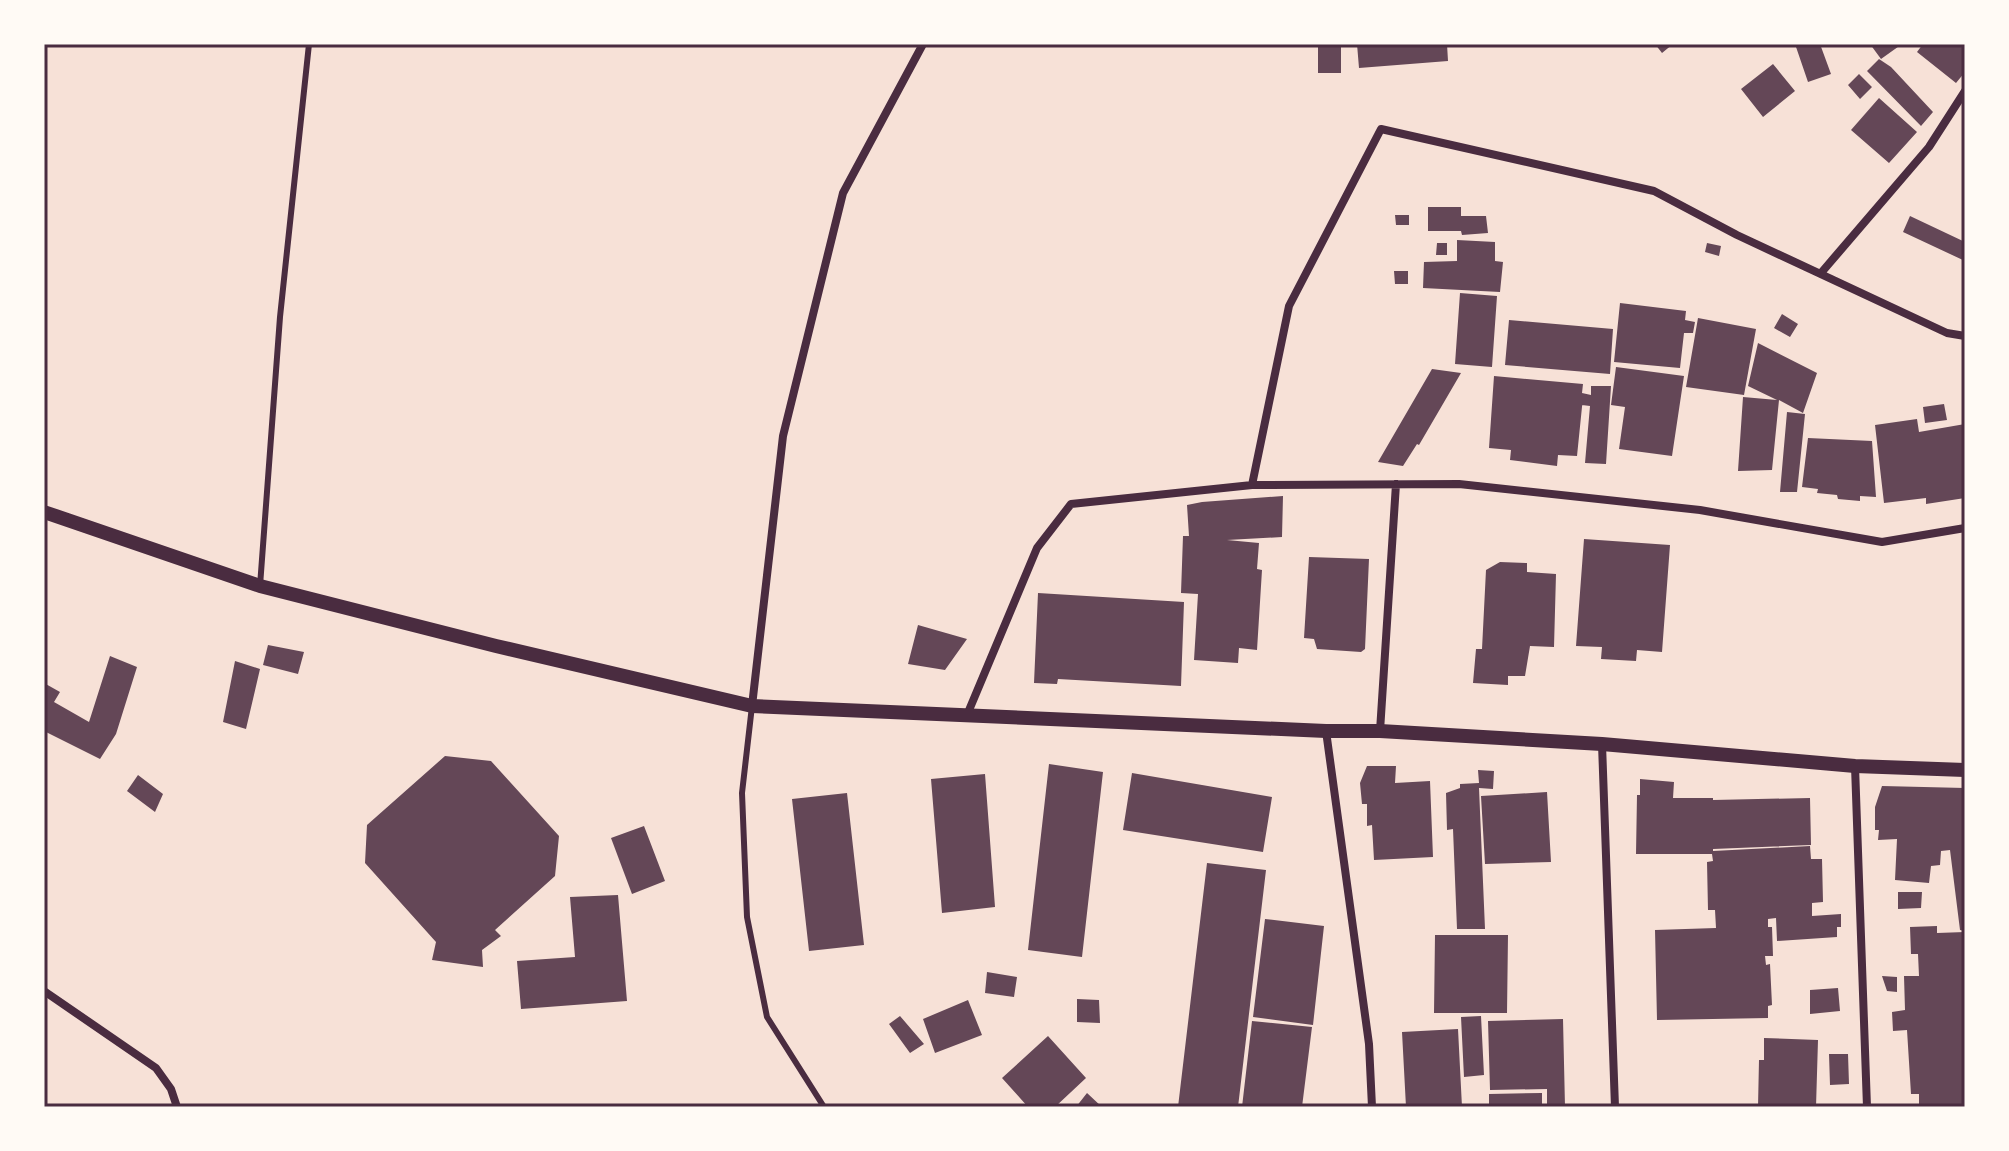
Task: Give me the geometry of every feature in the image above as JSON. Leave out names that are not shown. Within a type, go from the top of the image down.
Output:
[{"type":"street","points":[[752,706],[783,436],[843,193],[923,44]]},
{"type":"street","points":[[1821,273],[1929,147],[1965,91]]},
{"type":"street","points":[[1252,485],[1289,306],[1381,129],[1654,191],[1737,235],[1947,333],[1965,336]]},
{"type":"street","points":[[1380,731],[1396,484]]},
{"type":"street","points":[[967,715],[1037,548],[1071,504],[1252,485],[1459,484],[1700,510],[1882,542],[1965,528]]},
{"type":"street","points":[[44,512],[260,586],[752,706],[1380,731],[1602,744],[1855,766],[1965,770]]},
{"type":"street","points":[[1326,731],[1369,1044],[1372,1107]]},
{"type":"street","points":[[1602,744],[1615,1107]]},
{"type":"street","points":[[1855,766],[1867,1107]]},
{"type":"street","points":[[44,991],[156,1068],[171,1089],[177,1107]]},
{"type":"lane","points":[[260,586],[280,317],[309,44]]},
{"type":"lane","points":[[752,706],[742,793],[747,917],[767,1017],[824,1107]]},
{"type":"building","points":[[1318,44],[1341,44],[1341,73],[1318,73]]},
{"type":"building","points":[[1357,44],[1447,44],[1448,61],[1359,68]]},
{"type":"building","points":[[1655,44],[1673,44],[1662,53]]},
{"type":"building","points":[[1795,44],[1820,44],[1831,74],[1808,82]]},
{"type":"building","points":[[1870,44],[1902,44],[1881,59]]},
{"type":"building","points":[[1923,44],[1961,44],[1965,47],[1965,72],[1956,83],[1917,52]]},
{"type":"building","points":[[1879,59],[1891,67],[1933,112],[1921,126],[1867,71]]},
{"type":"building","points":[[1773,64],[1795,91],[1763,117],[1741,89]]},
{"type":"building","points":[[1859,74],[1872,87],[1860,99],[1848,85]]},
{"type":"building","points":[[1879,98],[1917,132],[1889,163],[1851,130]]},
{"type":"building","points":[[1428,207],[1461,207],[1461,216],[1486,216],[1488,233],[1462,235],[1461,231],[1428,231]]},
{"type":"building","points":[[1395,215],[1409,215],[1409,225],[1396,225]]},
{"type":"building","points":[[1910,216],[1965,242],[1965,261],[1903,232]]},
{"type":"building","points":[[1457,240],[1495,242],[1495,261],[1503,262],[1500,292],[1423,288],[1424,262],[1457,261]]},
{"type":"building","points":[[1437,243],[1447,243],[1447,255],[1436,255]]},
{"type":"building","points":[[1707,243],[1721,246],[1719,256],[1705,252]]},
{"type":"building","points":[[1394,271],[1408,271],[1408,284],[1395,284]]},
{"type":"building","points":[[1460,293],[1497,296],[1492,367],[1455,364]]},
{"type":"building","points":[[1620,303],[1686,311],[1685,320],[1695,322],[1693,333],[1684,333],[1680,368],[1614,362]]},
{"type":"building","points":[[1782,314],[1798,324],[1790,337],[1774,328]]},
{"type":"building","points":[[1698,318],[1756,329],[1744,395],[1686,387]]},
{"type":"building","points":[[1509,320],[1613,329],[1610,374],[1505,365]]},
{"type":"building","points":[[1758,343],[1817,373],[1803,413],[1779,400],[1772,470],[1738,471],[1743,397],[1777,400],[1748,386]]},
{"type":"building","points":[[1616,367],[1684,376],[1672,456],[1619,449],[1625,407],[1611,405]]},
{"type":"building","points":[[1432,369],[1461,373],[1419,445],[1403,466],[1378,462]]},
{"type":"building","points":[[1494,376],[1583,384],[1582,393],[1591,395],[1591,386],[1611,386],[1606,464],[1585,463],[1590,406],[1582,405],[1577,456],[1558,455],[1557,466],[1510,460],[1511,450],[1489,448]]},
{"type":"building","points":[[1944,404],[1947,420],[1925,423],[1923,407]]},
{"type":"building","points":[[1787,412],[1805,414],[1797,492],[1780,492]]},
{"type":"building","points":[[1917,419],[1919,432],[1965,424],[1965,498],[1926,504],[1926,498],[1884,503],[1875,425]]},
{"type":"building","points":[[1808,438],[1872,441],[1876,497],[1860,496],[1860,501],[1838,499],[1837,495],[1817,493],[1818,489],[1802,487]]},
{"type":"building","points":[[1283,496],[1282,537],[1227,540],[1259,543],[1257,569],[1262,570],[1257,650],[1239,648],[1238,663],[1194,660],[1198,594],[1181,593],[1183,536],[1189,536],[1187,505]]},
{"type":"building","points":[[1584,539],[1670,545],[1662,652],[1637,650],[1636,661],[1601,659],[1602,647],[1576,646]]},
{"type":"building","points":[[1309,557],[1369,559],[1365,649],[1361,652],[1317,649],[1314,639],[1304,638]]},
{"type":"building","points":[[1500,562],[1527,563],[1527,572],[1556,574],[1554,647],[1530,646],[1525,676],[1508,676],[1508,685],[1473,683],[1476,649],[1482,649],[1486,570]]},
{"type":"building","points":[[1038,593],[1184,602],[1181,686],[1058,679],[1057,684],[1034,683]]},
{"type":"building","points":[[918,625],[967,639],[945,670],[908,664]]},
{"type":"building","points":[[268,645],[304,652],[298,674],[263,665]]},
{"type":"building","points":[[110,656],[137,667],[116,734],[100,759],[44,731],[44,683],[60,692],[54,702],[89,722]]},
{"type":"building","points":[[235,661],[260,669],[246,729],[223,722]]},
{"type":"building","points":[[445,756],[491,761],[559,836],[555,876],[495,930],[501,936],[482,950],[483,967],[432,960],[436,942],[365,863],[367,825]]},
{"type":"building","points":[[1049,764],[1103,772],[1082,957],[1028,950]]},
{"type":"building","points":[[1367,766],[1396,766],[1395,783],[1430,781],[1433,857],[1374,860],[1372,825],[1367,826],[1367,804],[1362,804],[1360,783]]},
{"type":"building","points":[[1478,770],[1494,771],[1493,789],[1479,788],[1485,929],[1457,929],[1453,829],[1447,830],[1446,793],[1460,788],[1460,784],[1479,783]]},
{"type":"building","points":[[1132,773],[1272,797],[1263,852],[1123,830]]},
{"type":"building","points":[[985,774],[995,907],[942,913],[931,779]]},
{"type":"building","points":[[138,775],[163,794],[155,812],[127,791]]},
{"type":"building","points":[[1640,779],[1674,782],[1673,798],[1810,798],[1811,845],[1713,849],[1810,846],[1811,859],[1822,859],[1823,902],[1812,903],[1812,916],[1841,914],[1837,937],[1777,941],[1776,918],[1768,919],[1768,927],[1772,927],[1773,956],[1765,956],[1766,965],[1770,964],[1772,1005],[1768,1006],[1768,1018],[1657,1020],[1655,930],[1716,928],[1715,910],[1708,910],[1707,862],[1713,861],[1712,854],[1636,854]]},
{"type":"building","points":[[1882,786],[1965,788],[1965,931],[1960,930],[1950,850],[1941,851],[1940,865],[1931,866],[1929,883],[1895,880],[1897,839],[1878,840],[1879,830],[1875,830],[1875,807]]},
{"type":"building","points":[[1547,792],[1551,862],[1485,864],[1481,796]]},
{"type":"building","points":[[847,793],[864,945],[809,951],[792,799]]},
{"type":"building","points":[[644,826],[665,881],[632,894],[611,838]]},
{"type":"building","points":[[1207,863],[1266,870],[1238,1107],[1178,1107]]},
{"type":"building","points":[[1898,892],[1922,892],[1921,908],[1898,909]]},
{"type":"building","points":[[618,895],[627,1001],[521,1009],[517,961],[575,957],[570,897]]},
{"type":"building","points":[[1265,919],[1324,926],[1313,1025],[1253,1017]]},
{"type":"building","points":[[1937,926],[1937,933],[1965,932],[1965,1107],[1919,1107],[1919,1094],[1911,1094],[1907,1030],[1893,1031],[1892,1012],[1905,1010],[1904,976],[1919,976],[1918,954],[1911,954],[1910,927]]},
{"type":"building","points":[[1435,935],[1508,935],[1507,1013],[1434,1013]]},
{"type":"building","points":[[987,972],[1017,977],[1014,997],[985,993]]},
{"type":"building","points":[[1882,976],[1897,977],[1897,992],[1887,991]]},
{"type":"building","points":[[1838,988],[1840,1011],[1810,1014],[1810,990]]},
{"type":"building","points":[[1077,999],[1099,1000],[1100,1023],[1077,1022]]},
{"type":"building","points":[[968,1000],[982,1035],[935,1053],[923,1019]]},
{"type":"building","points":[[900,1016],[924,1044],[910,1053],[889,1024]]},
{"type":"building","points":[[1481,1016],[1484,1075],[1464,1077],[1461,1017]]},
{"type":"building","points":[[1563,1019],[1565,1107],[1547,1107],[1547,1089],[1490,1090],[1488,1021]]},
{"type":"building","points":[[1252,1021],[1312,1027],[1302,1107],[1242,1107]]},
{"type":"building","points":[[1458,1029],[1462,1107],[1406,1107],[1402,1032]]},
{"type":"building","points":[[1048,1036],[1086,1078],[1055,1107],[1028,1107],[1002,1078]]},
{"type":"building","points":[[1764,1038],[1818,1040],[1816,1107],[1758,1107],[1759,1060],[1764,1060]]},
{"type":"building","points":[[1829,1054],[1848,1054],[1849,1084],[1830,1085]]},
{"type":"building","points":[[1087,1093],[1102,1107],[1076,1107]]},
{"type":"building","points":[[1542,1093],[1542,1107],[1489,1107],[1489,1094]]}]
